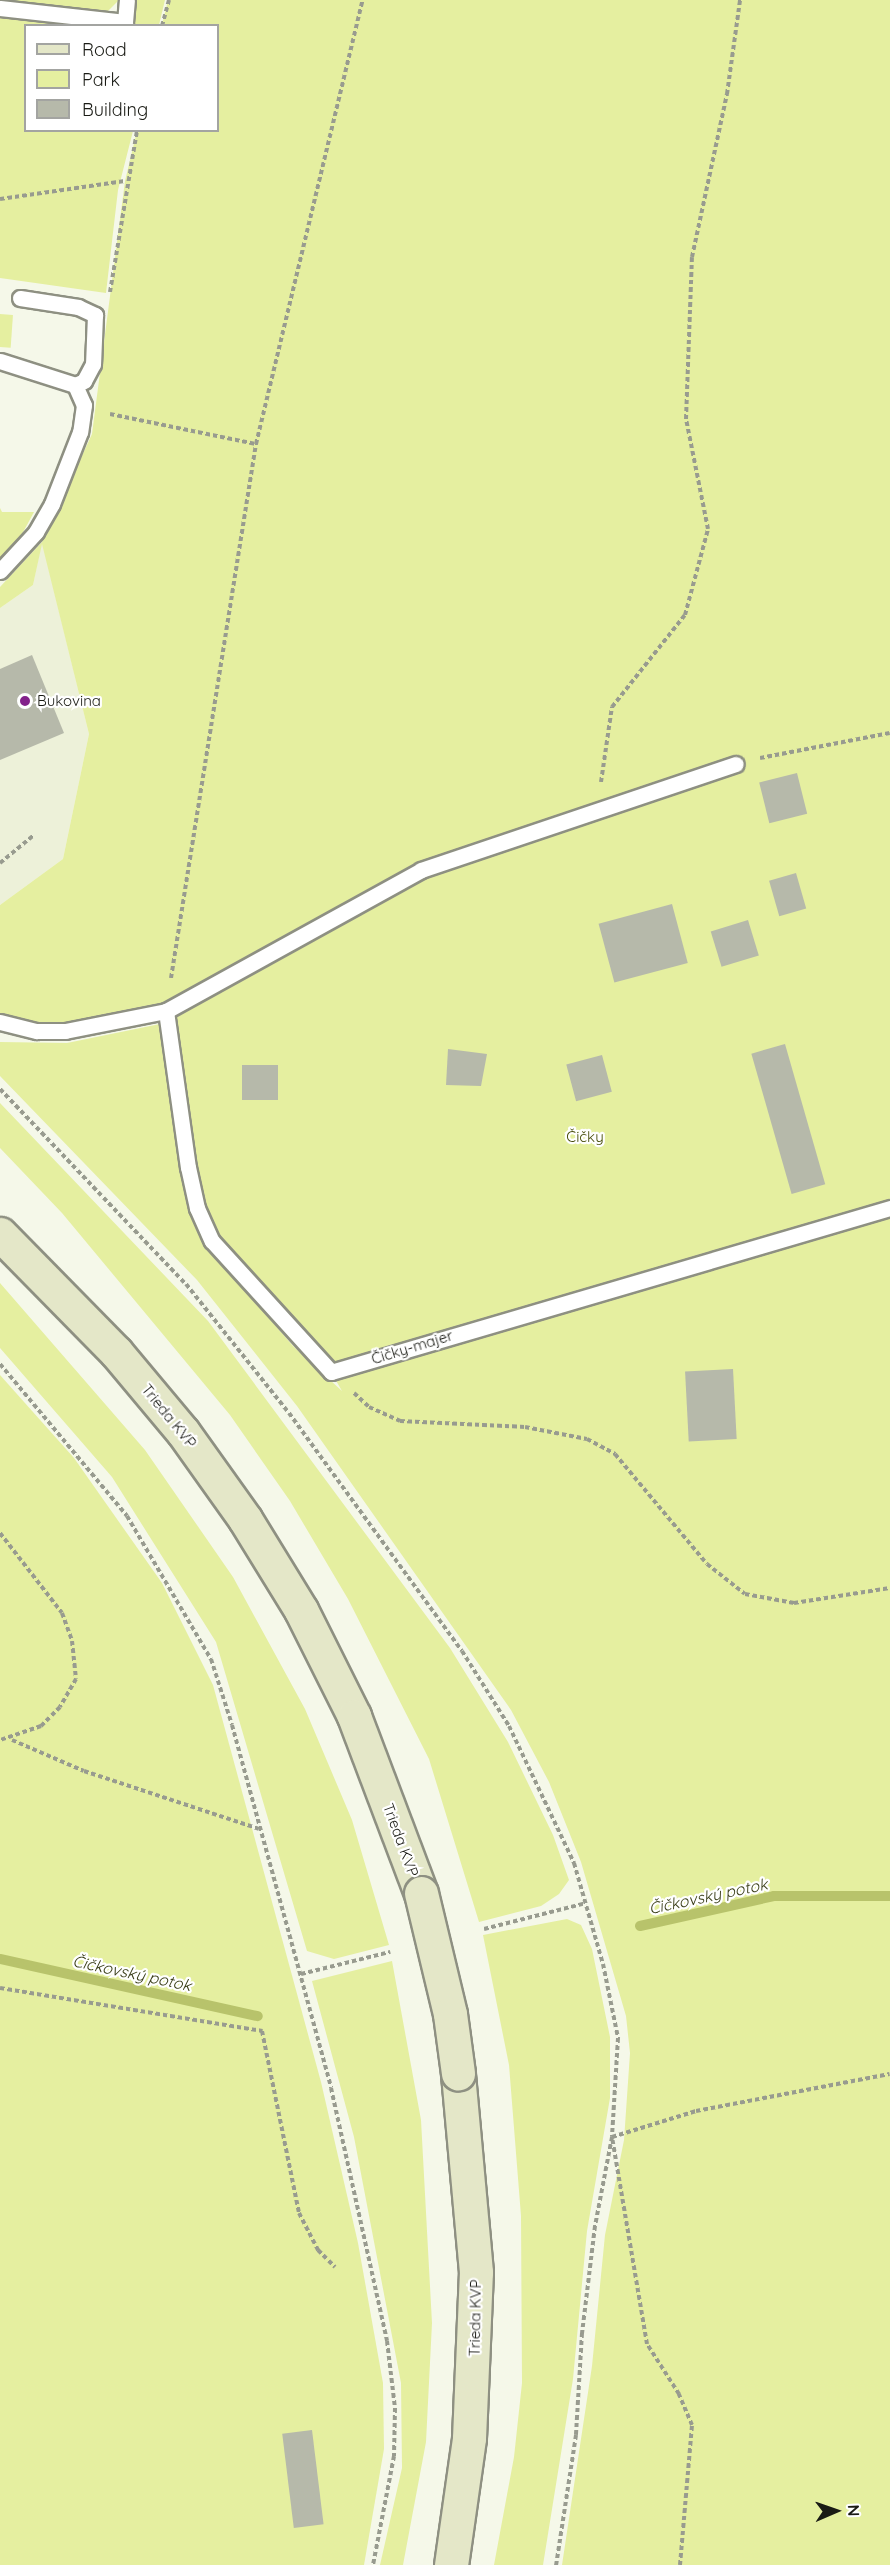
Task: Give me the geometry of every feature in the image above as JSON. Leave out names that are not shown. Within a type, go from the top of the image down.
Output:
[{"type":"street","name":"Trieda KVP","points":[[0,1233],[116,1352],[183,1432],[245,1519],[301,1610],[354,1716],[421,1893],[450,2014],[458,2073],[476,2272],[469,2438],[451,2565]]},
{"type":"lane","points":[[0,8],[125,22],[127,0]]},
{"type":"lane","points":[[0,571],[36,532],[68,470],[84,415],[80,383],[93,364],[95,315],[78,307],[21,298]]},
{"type":"lane","points":[[0,361],[80,383]]},
{"type":"lane","points":[[0,1022],[37,1031],[65,1032],[166,1011],[421,870],[598,808],[736,764]]},
{"type":"lane","points":[[166,1011],[188,1167],[197,1209],[212,1241],[331,1372]]},
{"type":"lane","name":"Čičky-majer","points":[[331,1372],[890,1208]]},
{"type":"path","points":[[163,24],[169,0]]},
{"type":"path","points":[[166,1011],[256,444],[363,0]]},
{"type":"path","points":[[598,808],[612,707],[686,615],[708,529],[686,419],[692,257],[727,94],[740,0]]},
{"type":"path","points":[[109,305],[125,182],[137,132]]},
{"type":"path","points":[[0,199],[125,182]]},
{"type":"path","points":[[80,383],[99,411],[256,444]]},
{"type":"path","points":[[736,764],[890,733]]},
{"type":"path","points":[[0,863],[34,835]]},
{"type":"path","points":[[0,1089],[219,1322],[391,1550],[509,1726],[556,1820],[586,1904],[618,2038],[612,2137],[595,2226],[582,2333],[576,2435],[556,2565]]},
{"type":"path","points":[[0,1364],[127,1516],[184,1609],[211,1659],[301,1974],[382,2318],[396,2408],[394,2456],[373,2565]]},
{"type":"path","points":[[331,1372],[369,1407],[400,1421],[525,1427],[587,1438],[615,1454],[707,1564],[745,1594],[794,1603],[890,1588]]},
{"type":"path","points":[[0,1533],[62,1613],[72,1641],[76,1678],[60,1707],[41,1726],[11,1740]]},
{"type":"path","points":[[0,1740],[11,1740],[84,1771],[260,1830]]},
{"type":"path","points":[[484,1929],[586,1904]]},
{"type":"path","points":[[301,1974],[390,1952]]},
{"type":"path","points":[[0,1988],[262,2031],[299,2213],[318,2250],[335,2267]]},
{"type":"path","points":[[612,2137],[696,2111],[890,2074]]},
{"type":"path","points":[[612,2137],[647,2344],[679,2394],[692,2425],[680,2565]]},
{"type":"shaded area","points":[[42,542],[89,734],[63,859],[0,905],[0,608],[33,585]]},
{"type":"green space","points":[[0,0],[119,0],[108,11]]},
{"type":"green space","points":[[135,0],[165,0],[159,24],[132,24]]},
{"type":"green space","name":"Čičky","points":[[168,0],[890,0],[890,2565],[562,2565],[592,2366],[605,2235],[624,2140],[630,2053],[626,2016],[581,1862],[549,1782],[511,1710],[297,1406],[197,1280],[0,1076],[0,1042],[67,1043],[160,1024],[180,1167],[190,1212],[205,1244],[293,1346],[342,1391],[331,1372],[247,1283],[197,1208],[166,1011],[98,1027],[0,1022],[0,905],[63,859],[89,734],[42,544],[33,585],[0,608],[0,587],[42,542],[92,434],[125,181],[137,132],[219,132],[219,24],[162,24]]},
{"type":"green space","points":[[0,18],[76,24],[24,24],[24,132],[133,132],[118,190],[106,293],[0,278]]},
{"type":"green space","points":[[0,314],[13,315],[11,348],[0,347]]},
{"type":"green space","points":[[0,508],[2,512],[34,512],[21,536],[0,558]]},
{"type":"green space","points":[[0,1103],[208,1321],[450,1648],[508,1742],[553,1835],[569,1880],[559,1894],[541,1906],[479,1922],[429,1759],[348,1599],[290,1501],[230,1415],[62,1213],[0,1148]]},
{"type":"green space","points":[[0,1283],[145,1450],[233,1577],[305,1709],[352,1820],[389,1945],[334,1959],[307,1951],[216,1642],[112,1477],[0,1348]]},
{"type":"green space","points":[[0,1375],[74,1458],[162,1583],[213,1685],[321,2082],[358,2243],[383,2383],[384,2449],[364,2565],[0,2565]]},
{"type":"green space","points":[[567,1919],[581,1925],[592,1949],[610,2037],[610,2098],[587,2231],[573,2379],[543,2565],[494,2565],[514,2457],[522,2383],[521,2216],[509,2065],[483,1935]]},
{"type":"green space","points":[[392,1961],[421,2120],[432,2323],[426,2442],[403,2565],[380,2565],[402,2468],[401,2383],[354,2137],[312,1981]]},
{"type":"building","name":"Bukovina","points":[[32,655],[64,733],[0,760],[0,669]]},
{"type":"building","points":[[797,773],[807,814],[769,823],[759,782]]},
{"type":"building","points":[[796,873],[806,909],[779,916],[769,881]]},
{"type":"building","points":[[672,904],[688,963],[614,983],[599,924]]},
{"type":"building","points":[[748,920],[759,955],[722,967],[711,931]]},
{"type":"building","points":[[785,1044],[825,1184],[792,1194],[751,1054]]},
{"type":"building","points":[[448,1049],[487,1054],[481,1086],[446,1085]]},
{"type":"building","points":[[602,1055],[612,1092],[576,1101],[566,1065]]},
{"type":"building","points":[[242,1065],[278,1065],[278,1100],[242,1100]]},
{"type":"building","points":[[733,1369],[737,1439],[689,1441],[685,1372]]},
{"type":"building","points":[[312,2430],[324,2524],[294,2528],[282,2434]]},
{"type":"waterway","name":"Čičkovský potok","points":[[640,1926],[774,1896],[890,1896]]},
{"type":"waterway","name":"Čičkovský potok","points":[[0,1959],[258,2016]]},
{"type":"place","name":"Bukovina","points":[[25,701]]}]
